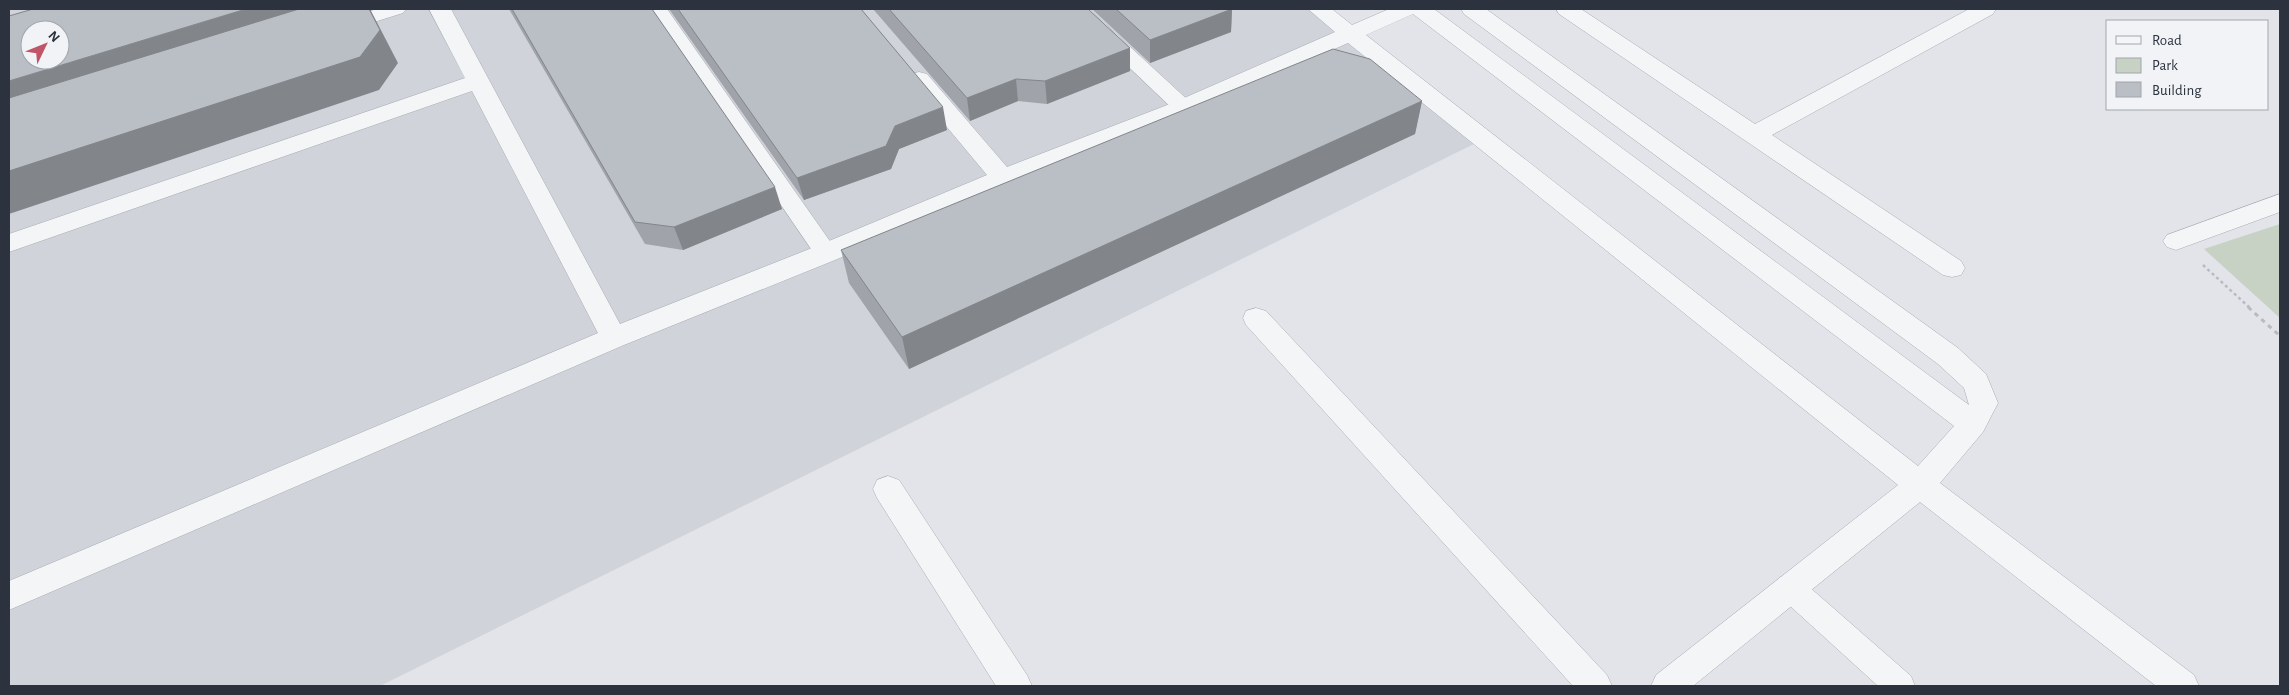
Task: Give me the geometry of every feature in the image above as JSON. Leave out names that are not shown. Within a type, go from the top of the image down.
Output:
[{"type":"street","points":[[440,9],[614,338]]},
{"type":"street","points":[[1319,9],[1920,485],[2182,686]]},
{"type":"street","points":[[9,596],[614,338],[826,253],[1003,178],[1183,107],[1406,9]]},
{"type":"street","points":[[1421,9],[1973,424]]},
{"type":"street","points":[[1472,9],[1948,356],[1976,382],[1984,403],[1973,424],[1920,485],[1668,686]]},
{"type":"street","points":[[1567,9],[1952,268]]},
{"type":"street","points":[[1754,135],[1985,9]]},
{"type":"street","points":[[903,60],[1003,178]]},
{"type":"street","points":[[9,243],[478,81]]},
{"type":"street","points":[[2176,241],[2280,203]]},
{"type":"street","points":[[1256,318],[1595,686]]},
{"type":"street","points":[[888,489],[1015,686]]},
{"type":"lane","points":[[321,33],[396,9]]},
{"type":"lane","points":[[657,9],[826,253]]},
{"type":"lane","points":[[1078,9],[1183,107]]},
{"type":"lane","points":[[1789,588],[1900,686]]},
{"type":"path","points":[[2176,241],[2280,336]]},
{"type":"shaded area","points":[[9,9],[1325,9],[1484,139],[380,686],[9,686]]},
{"type":"green space","points":[[2280,224],[2280,318],[2204,249]]},
{"type":"building","points":[[33,9],[246,9],[70,62],[70,20],[20,20],[20,70],[45,70],[9,81],[9,16]]},
{"type":"building","points":[[299,9],[369,9],[380,30],[360,57],[9,171],[9,98]]},
{"type":"building","points":[[512,9],[652,9],[775,187],[674,227],[635,222]]},
{"type":"building","points":[[678,9],[861,9],[943,107],[895,126],[886,146],[797,178]]},
{"type":"building","points":[[889,9],[1088,9],[1130,48],[1045,81],[1016,79],[967,98]]},
{"type":"building","points":[[1116,9],[1232,9],[1150,40]]},
{"type":"building","points":[[1333,49],[1370,59],[1422,101],[902,337],[841,250]]}]
